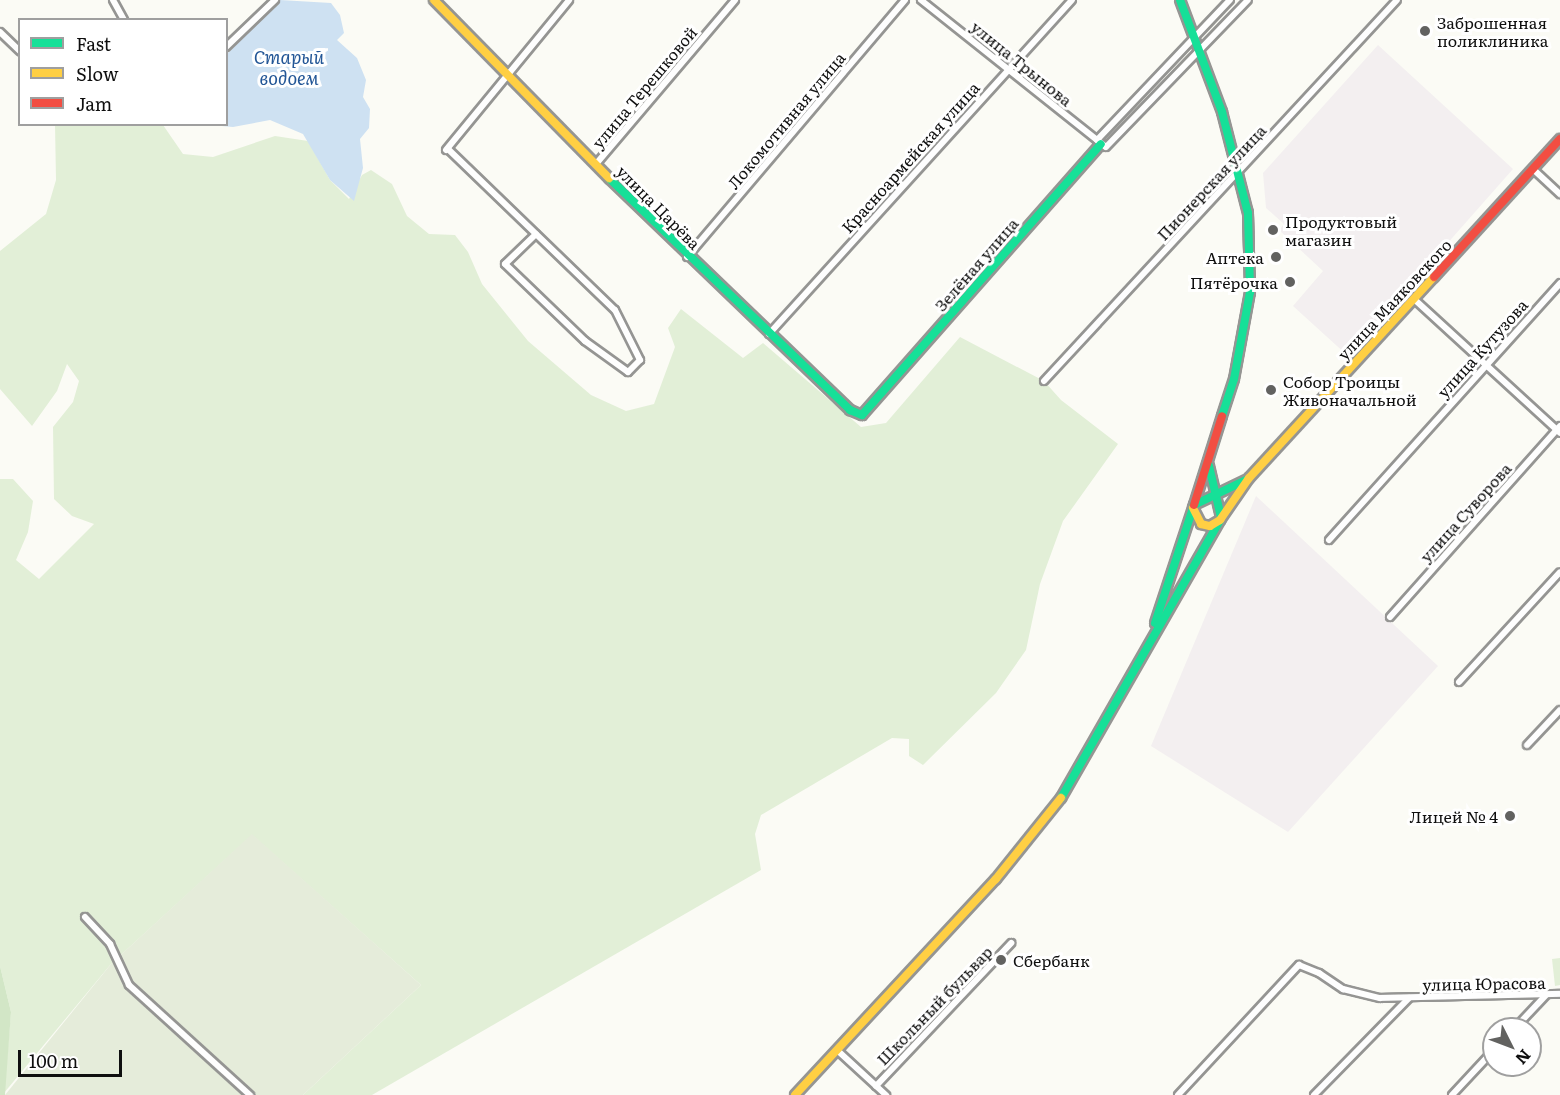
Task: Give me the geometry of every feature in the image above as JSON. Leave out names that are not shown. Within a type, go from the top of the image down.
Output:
[{"type":"street","points":[[113,0],[123,18]]},
{"type":"street","points":[[228,45],[275,0]]},
{"type":"street","name":"улица Царёва","points":[[434,0],[505,75],[687,257],[850,410],[862,415],[872,404]]},
{"type":"street","points":[[536,234],[505,264],[585,341],[628,372],[640,360],[615,310],[536,234],[447,150],[505,75],[569,0]]},
{"type":"street","name":"улица Терешковой","points":[[596,164],[735,0]]},
{"type":"street","name":"Локомотивная улица","points":[[687,257],[905,0]]},
{"type":"street","name":"улица Трынова","points":[[921,0],[1101,144]]},
{"type":"street","name":"Красноармейская улица","points":[[769,334],[1072,0]]},
{"type":"street","points":[[795,1095],[996,879],[1054,809],[1102,733],[1151,635],[1234,379],[1250,292],[1248,213],[1240,171],[1180,0]]},
{"type":"street","name":"Зелёная улица","points":[[872,404],[1194,37],[1230,0]]},
{"type":"street","name":"Зелёная улица","points":[[1101,144],[1248,0]]},
{"type":"street","name":"Пионерская улица","points":[[1044,381],[1397,0]]},
{"type":"street","points":[[0,32],[18,49]]},
{"type":"street","name":"улица Маяковского","points":[[1151,635],[1220,519],[1249,478],[1560,139]]},
{"type":"street","points":[[1533,169],[1560,194]]},
{"type":"street","name":"улица Кутузова","points":[[1329,540],[1485,363],[1560,283]]},
{"type":"street","points":[[1414,299],[1559,430]]},
{"type":"street","name":"улица Суворова","points":[[1390,617],[1559,430]]},
{"type":"street","points":[[1194,507],[1201,524],[1210,526],[1220,519],[1220,504],[1211,495],[1208,476],[1209,459]]},
{"type":"street","name":"улица Маяковского","points":[[1211,495],[1249,478]]},
{"type":"street","points":[[1194,507],[1211,495]]},
{"type":"street","points":[[1459,681],[1560,572]]},
{"type":"street","points":[[1527,745],[1560,710]]},
{"type":"street","points":[[85,916],[110,944],[129,985],[250,1095]]},
{"type":"street","name":"Школьный бульвар","points":[[876,1086],[1011,943]]},
{"type":"street","name":"улица Юрасова","points":[[1178,1095],[1299,965],[1319,972],[1343,989],[1380,998],[1560,994]]},
{"type":"street","points":[[1525,1017],[1546,995]]},
{"type":"street","points":[[1314,1095],[1409,998]]},
{"type":"street","name":"Школьный бульвар","points":[[837,1050],[886,1095]]},
{"type":"street","points":[[1452,1095],[1482,1063]]},
{"type":"shaded area","points":[[1378,45],[1513,169],[1348,356],[1293,306],[1323,271],[1279,230],[1284,224],[1266,208],[1263,173]]},
{"type":"shaded area","points":[[1256,496],[1438,666],[1288,832],[1151,746]]},
{"type":"green space","points":[[55,126],[164,126],[183,154],[213,157],[275,136],[308,141],[330,180],[349,199],[362,175],[371,170],[392,184],[407,216],[429,234],[455,235],[468,252],[482,284],[528,341],[591,395],[626,411],[654,404],[675,347],[668,328],[681,309],[743,358],[763,343],[861,427],[886,423],[960,337],[1044,381],[1061,400],[1118,444],[1063,521],[1040,584],[1026,650],[996,693],[923,765],[909,756],[909,739],[892,738],[761,815],[755,834],[761,870],[372,1095],[303,1095],[421,985],[252,835],[111,964],[4,1093],[11,1012],[0,966],[0,479],[13,479],[33,501],[28,532],[16,560],[39,579],[94,524],[72,516],[54,499],[53,427],[73,402],[79,381],[67,364],[57,391],[32,426],[0,389],[0,251],[46,214],[56,180]]},
{"type":"green space","points":[[252,834],[421,985],[303,1095],[5,1095],[111,964]]},
{"type":"green space","points":[[1560,958],[1560,985],[1555,986],[1552,959]]},
{"type":"green space","points":[[0,966],[11,1012],[5,1095],[0,1095]]},
{"type":"water","name":"Старый водоем","points":[[280,0],[331,3],[340,15],[344,33],[337,40],[357,58],[366,80],[363,97],[370,109],[369,128],[360,139],[363,168],[354,201],[330,180],[303,134],[270,120],[233,127],[222,126],[228,126],[228,53]]},
{"type":"traffic: fast","points":[[1180,0],[1222,112],[1248,213],[1250,292],[1234,379],[1222,416]]},
{"type":"traffic: fast","points":[[609,178],[850,410],[862,415],[1101,144]]},
{"type":"traffic: fast","points":[[1209,466],[1221,517]]},
{"type":"traffic: fast","points":[[1155,623],[1194,505],[1246,480]]},
{"type":"traffic: fast","points":[[1061,798],[1220,520]]},
{"type":"traffic: slow","points":[[434,0],[609,178]]},
{"type":"traffic: slow","points":[[1193,508],[1201,524],[1210,526],[1220,520],[1249,478],[1434,277]]},
{"type":"traffic: slow","points":[[795,1095],[996,879],[1061,798]]},
{"type":"traffic: jam","points":[[1434,277],[1560,139]]},
{"type":"traffic: jam","points":[[1194,505],[1222,416]]},
{"type":"place","name":"Заброшенная поликлиника","points":[[1425,31]]},
{"type":"place","name":"Продуктовый магазин","points":[[1273,230]]},
{"type":"place","name":"Аптека","points":[[1276,257]]},
{"type":"place","name":"Пятёрочка","points":[[1290,282]]},
{"type":"place","name":"Собор Троицы Живоначальной","points":[[1271,390]]},
{"type":"place","name":"Лицей № 4","points":[[1510,816]]},
{"type":"place","name":"Сбербанк","points":[[1001,960]]}]
